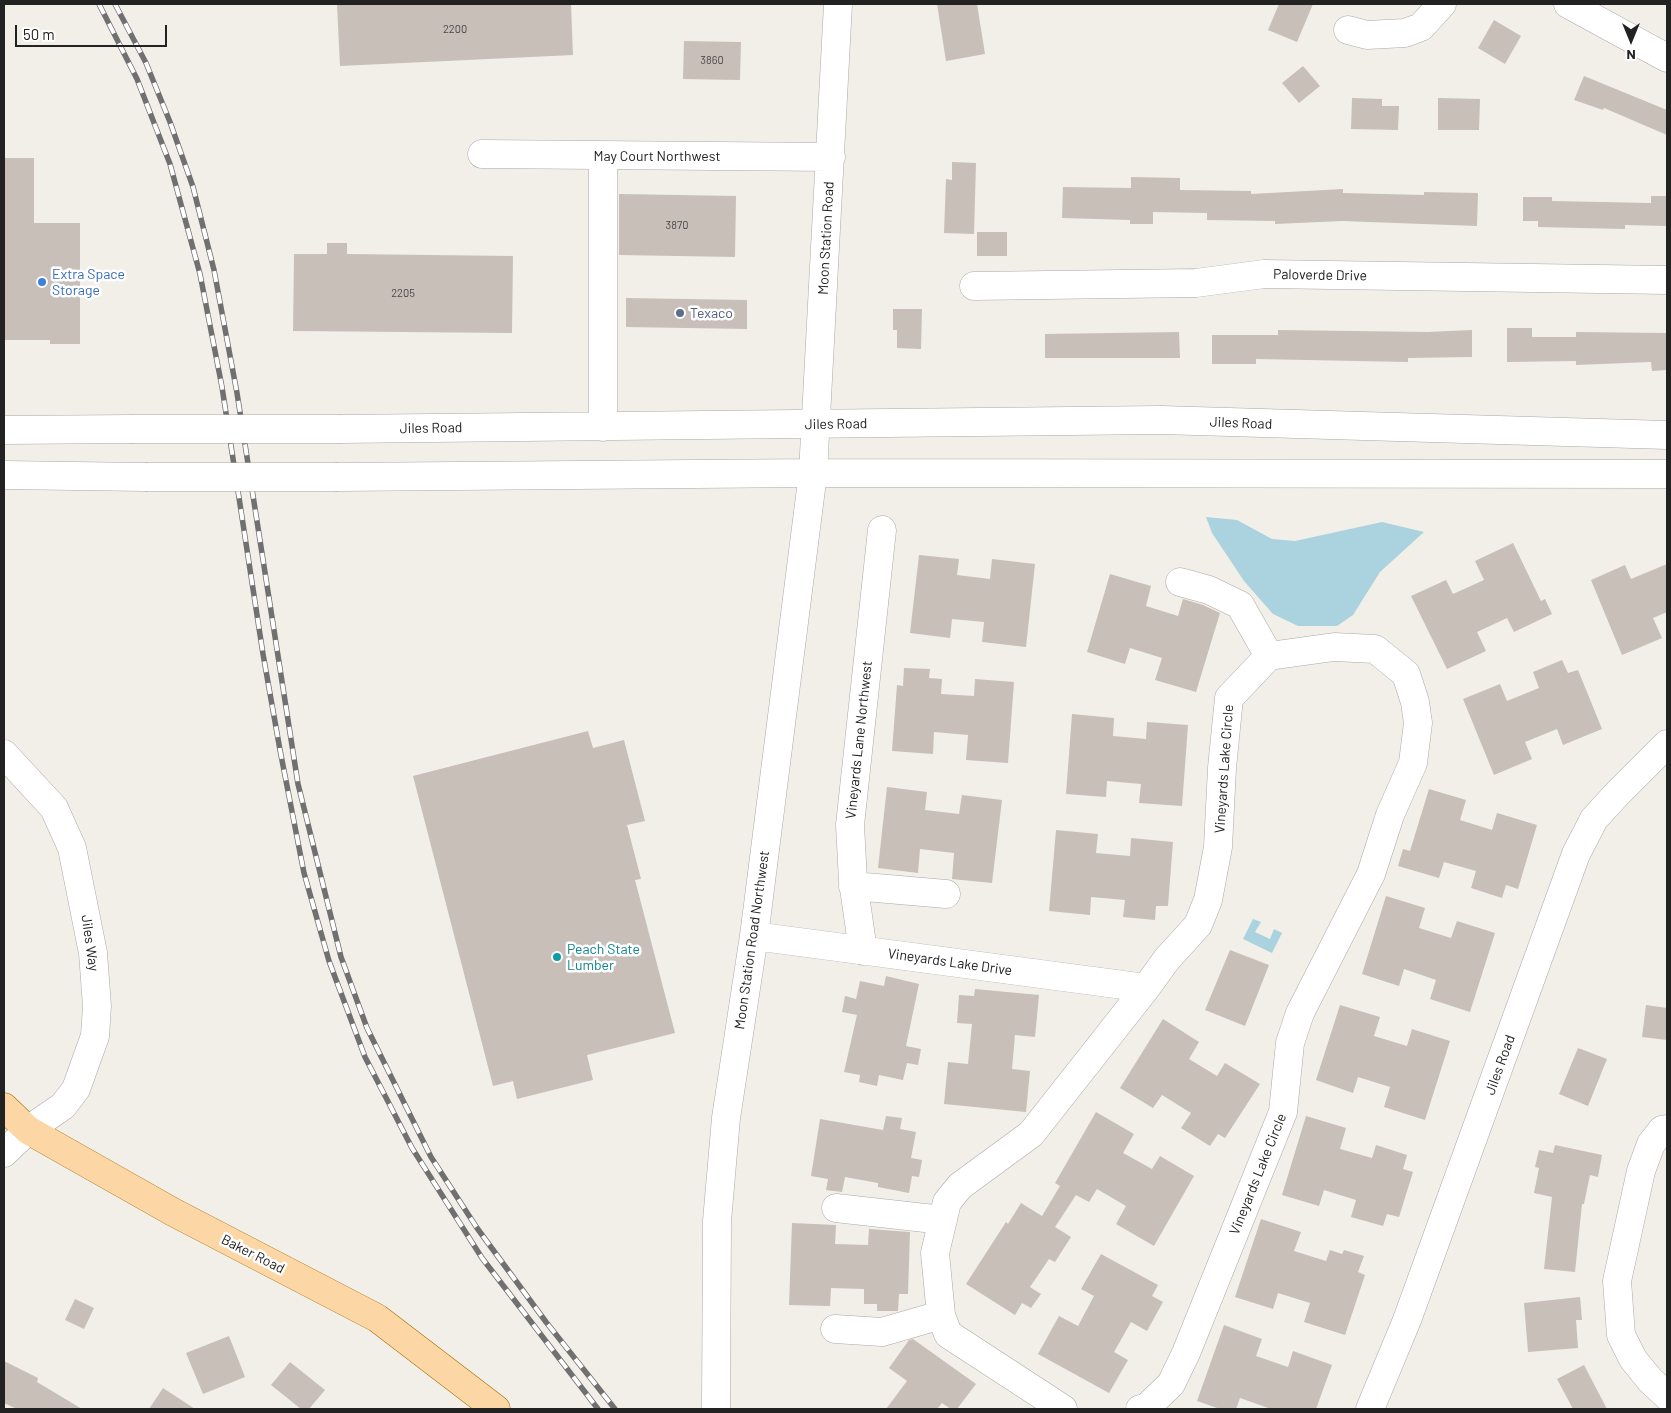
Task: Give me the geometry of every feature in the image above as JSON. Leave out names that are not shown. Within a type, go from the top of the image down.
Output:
[{"type":"main road","name":"Baker Road","points":[[4,1107],[28,1130],[174,1212],[377,1318],[496,1409]]},
{"type":"street","name":"Moon Station Road","points":[[813,473],[838,4]]},
{"type":"street","points":[[1348,30],[1367,35],[1405,33],[1421,27],[1442,4]]},
{"type":"street","points":[[1568,4],[1667,58]]},
{"type":"street","name":"May Court Northwest","points":[[482,154],[831,157]]},
{"type":"street","points":[[603,156],[603,427]]},
{"type":"street","name":"Paloverde Drive","points":[[974,286],[1196,283],[1264,274],[1667,280]]},
{"type":"street","name":"Jiles Road","points":[[4,430],[603,427],[1161,420],[1667,435]]},
{"type":"street","points":[[4,475],[338,477],[813,473],[1667,474]]},
{"type":"street","name":"Moon Station Road Northwest","points":[[716,1409],[716,1221],[726,1118],[754,936],[813,473]]},
{"type":"street","name":"Vineyards Lane Northwest","points":[[863,950],[853,886],[850,825],[882,530]]},
{"type":"street","points":[[1180,582],[1209,590],[1240,605],[1269,656]]},
{"type":"street","name":"Vineyards Lake Circle","points":[[1063,1409],[948,1334],[941,1315],[934,1253],[947,1202],[960,1186],[1031,1134],[1167,959],[1198,925],[1208,900],[1218,847],[1222,768],[1229,698],[1269,656],[1334,647],[1375,649],[1406,674],[1415,702],[1418,723],[1413,763],[1390,815],[1370,874],[1300,1013],[1290,1043],[1284,1112],[1186,1353],[1170,1384],[1146,1408],[1140,1409]]},
{"type":"street","name":"Jiles Road","points":[[1370,1409],[1406,1320],[1576,854],[1594,819],[1667,744]]},
{"type":"street","name":"Jiles Way","points":[[4,754],[54,808],[72,848],[93,953],[97,1006],[94,1036],[76,1089],[62,1106],[28,1130],[4,1153]]},
{"type":"street","points":[[853,886],[946,894]]},
{"type":"street","name":"Vineyards Lake Drive","points":[[754,936],[1146,988]]},
{"type":"street","points":[[1667,1129],[1662,1130],[1651,1144],[1636,1195],[1618,1275],[1621,1335],[1633,1359],[1650,1380],[1667,1396]]},
{"type":"street","points":[[836,1208],[943,1220]]},
{"type":"street","points":[[835,1328],[882,1332],[941,1315]]},
{"type":"water","points":[[1206,517],[1237,520],[1272,539],[1295,541],[1382,522],[1424,532],[1380,572],[1353,615],[1337,626],[1298,626],[1273,614],[1244,581],[1212,533]]},
{"type":"water","points":[[1253,919],[1261,922],[1255,932],[1270,939],[1274,929],[1282,933],[1272,953],[1243,939]]},
{"type":"building","points":[[337,4],[571,4],[573,55],[340,66]]},
{"type":"building","points":[[937,4],[977,4],[985,54],[946,61]]},
{"type":"building","points":[[1279,4],[1313,4],[1297,42],[1268,30]]},
{"type":"building","points":[[1494,20],[1521,36],[1505,64],[1478,48]]},
{"type":"building","points":[[684,41],[741,42],[740,80],[683,79]]},
{"type":"building","points":[[1303,66],[1320,86],[1299,103],[1282,83]]},
{"type":"building","points":[[1584,76],[1667,110],[1667,135],[1604,108],[1603,110],[1574,100]]},
{"type":"building","points":[[1352,98],[1382,99],[1382,106],[1399,106],[1398,130],[1351,129]]},
{"type":"building","points":[[1438,98],[1480,99],[1479,130],[1438,130]]},
{"type":"building","name":"Extra Space Storage","points":[[4,158],[34,158],[34,223],[80,223],[80,344],[50,344],[50,340],[4,340]]},
{"type":"building","points":[[952,162],[976,163],[974,234],[944,233],[946,179],[952,180]]},
{"type":"building","points":[[1131,177],[1180,178],[1180,190],[1251,191],[1251,194],[1343,189],[1343,193],[1424,195],[1424,192],[1478,193],[1477,226],[1342,221],[1275,224],[1275,221],[1207,220],[1207,213],[1153,212],[1153,224],[1130,224],[1130,220],[1062,218],[1063,187],[1131,188]]},
{"type":"building","points":[[619,194],[736,196],[735,257],[619,255]]},
{"type":"building","points":[[1651,196],[1667,196],[1667,226],[1625,225],[1625,229],[1538,227],[1538,221],[1523,221],[1523,197],[1552,197],[1552,201],[1651,203]]},
{"type":"building","points":[[977,232],[1007,232],[1007,256],[977,256]]},
{"type":"building","points":[[327,243],[347,243],[347,254],[513,256],[512,333],[293,331],[294,254],[327,254]]},
{"type":"building","points":[[626,298],[747,300],[747,329],[626,327]]},
{"type":"building","points":[[893,309],[922,309],[921,349],[897,348],[897,330],[893,330]]},
{"type":"building","points":[[1507,328],[1532,328],[1532,337],[1576,337],[1576,332],[1667,333],[1667,370],[1652,371],[1651,362],[1576,365],[1576,361],[1507,362]]},
{"type":"building","points":[[1278,330],[1428,332],[1472,330],[1472,357],[1408,358],[1408,362],[1256,359],[1256,364],[1212,364],[1212,335],[1278,335]]},
{"type":"building","points":[[1179,332],[1180,358],[1045,358],[1045,334]]},
{"type":"building","points":[[1513,543],[1541,601],[1545,599],[1552,614],[1514,632],[1507,618],[1477,632],[1486,651],[1447,669],[1411,596],[1446,580],[1453,594],[1484,580],[1475,561]]},
{"type":"building","points":[[919,555],[959,559],[957,575],[990,579],[992,559],[1035,564],[1026,647],[982,642],[984,622],[952,619],[950,638],[910,633]]},
{"type":"building","points":[[1667,564],[1667,612],[1653,618],[1662,638],[1622,655],[1591,580],[1625,565],[1631,579]]},
{"type":"building","points":[[1110,574],[1151,586],[1146,606],[1178,616],[1183,599],[1220,613],[1196,692],[1155,680],[1162,658],[1130,648],[1125,664],[1087,652]]},
{"type":"building","points":[[1562,660],[1568,673],[1578,670],[1602,729],[1563,745],[1557,729],[1525,742],[1532,759],[1494,775],[1463,699],[1500,684],[1507,701],[1539,688],[1533,672]]},
{"type":"building","points":[[904,668],[930,669],[929,678],[942,679],[941,694],[974,696],[975,679],[1014,682],[1008,763],[966,760],[968,735],[934,732],[933,754],[892,751],[897,685],[903,686]]},
{"type":"building","points":[[1072,714],[1114,718],[1113,736],[1146,739],[1147,722],[1188,725],[1182,806],[1139,803],[1141,784],[1107,781],[1106,797],[1066,794]]},
{"type":"building","name":"Peach State Lumber","points":[[588,731],[593,748],[624,740],[645,821],[627,825],[641,879],[635,880],[675,1033],[587,1055],[593,1080],[517,1099],[513,1081],[493,1086],[413,776]]},
{"type":"building","points":[[887,787],[927,792],[925,810],[959,814],[962,795],[1002,800],[992,883],[952,879],[954,853],[920,849],[918,873],[878,868]]},
{"type":"building","points":[[1429,789],[1466,800],[1460,820],[1492,830],[1497,813],[1537,825],[1518,889],[1506,885],[1502,898],[1471,888],[1476,871],[1444,862],[1439,878],[1398,866],[1403,849],[1410,851]]},
{"type":"building","points":[[1056,830],[1098,834],[1096,853],[1130,856],[1131,838],[1173,842],[1168,906],[1156,906],[1155,920],[1123,917],[1125,900],[1091,897],[1090,915],[1049,911]]},
{"type":"building","points":[[1386,896],[1425,908],[1419,928],[1451,938],[1457,921],[1495,933],[1470,1012],[1430,999],[1436,980],[1404,969],[1399,986],[1362,974]]},
{"type":"building","points":[[1230,950],[1269,965],[1245,1026],[1205,1010]]},
{"type":"building","points":[[886,976],[919,984],[906,1046],[921,1049],[918,1065],[907,1063],[903,1080],[879,1075],[877,1086],[859,1082],[860,1075],[844,1072],[857,1015],[842,1012],[845,996],[856,999],[860,981],[884,986]]},
{"type":"building","points":[[975,989],[1039,995],[1035,1037],[1015,1035],[1012,1069],[1030,1071],[1026,1112],[944,1104],[948,1062],[968,1064],[972,1024],[957,1023],[959,995],[974,996]]},
{"type":"building","points":[[1340,1005],[1380,1017],[1374,1036],[1407,1046],[1412,1029],[1450,1041],[1425,1120],[1384,1107],[1390,1087],[1358,1077],[1353,1093],[1316,1080]]},
{"type":"building","points":[[1646,1005],[1667,1008],[1667,1040],[1642,1037]]},
{"type":"building","points":[[1163,1019],[1199,1042],[1189,1059],[1217,1076],[1225,1063],[1260,1084],[1225,1138],[1218,1134],[1210,1146],[1181,1128],[1191,1113],[1162,1095],[1153,1108],[1120,1088]]},
{"type":"building","points":[[1578,1048],[1607,1059],[1588,1106],[1559,1094]]},
{"type":"building","points":[[1096,1112],[1134,1134],[1123,1153],[1152,1169],[1160,1156],[1194,1176],[1154,1246],[1116,1224],[1126,1206],[1097,1189],[1089,1202],[1076,1195],[1055,1227],[1071,1237],[1055,1262],[1049,1259],[1030,1287],[1041,1294],[1031,1308],[1022,1303],[1015,1315],[966,1284],[1006,1222],[1008,1224],[1021,1203],[1042,1216],[1060,1186],[1055,1183]]},
{"type":"building","points":[[886,1116],[902,1118],[900,1129],[916,1132],[911,1158],[922,1160],[919,1177],[912,1176],[909,1193],[878,1187],[878,1183],[845,1177],[842,1192],[826,1190],[828,1179],[811,1176],[820,1119],[883,1130]]},
{"type":"building","points":[[1306,1116],[1346,1128],[1340,1149],[1372,1158],[1376,1145],[1407,1155],[1403,1169],[1413,1172],[1399,1217],[1387,1214],[1383,1226],[1351,1217],[1356,1200],[1324,1190],[1319,1206],[1282,1195]]},
{"type":"building","points":[[1555,1145],[1602,1155],[1598,1177],[1590,1175],[1584,1204],[1582,1204],[1575,1272],[1544,1269],[1552,1197],[1534,1193],[1539,1168],[1535,1167],[1539,1150],[1553,1153]]},
{"type":"building","points":[[1261,1219],[1301,1232],[1294,1251],[1326,1261],[1330,1250],[1342,1254],[1344,1250],[1364,1256],[1358,1272],[1365,1275],[1345,1335],[1304,1322],[1310,1303],[1278,1293],[1273,1309],[1235,1297]]},
{"type":"building","points":[[792,1223],[836,1225],[835,1244],[868,1245],[869,1229],[910,1232],[908,1294],[899,1294],[898,1311],[877,1311],[877,1304],[864,1304],[864,1289],[831,1288],[830,1306],[789,1305]]},
{"type":"building","points":[[1101,1254],[1158,1285],[1152,1296],[1163,1302],[1147,1331],[1131,1322],[1114,1352],[1128,1360],[1109,1393],[1038,1354],[1059,1316],[1078,1326],[1094,1296],[1081,1289]]},
{"type":"building","points":[[1580,1297],[1582,1320],[1576,1320],[1578,1348],[1528,1352],[1524,1303]]},
{"type":"building","points":[[75,1299],[94,1308],[84,1329],[65,1320]]},
{"type":"building","points":[[1224,1325],[1262,1339],[1256,1356],[1288,1367],[1293,1351],[1332,1365],[1316,1409],[1271,1409],[1240,1398],[1236,1409],[1220,1409],[1197,1401]]},
{"type":"building","points":[[229,1336],[245,1377],[203,1394],[186,1353]]},
{"type":"building","points":[[913,1339],[976,1384],[957,1409],[951,1409],[942,1403],[937,1409],[886,1409],[907,1381],[889,1368],[909,1340]]},
{"type":"building","points":[[4,1361],[38,1378],[37,1382],[82,1409],[17,1409],[4,1403]]},
{"type":"building","points":[[290,1362],[325,1390],[309,1409],[301,1409],[271,1385]]},
{"type":"building","points":[[1584,1365],[1607,1409],[1573,1409],[1557,1379]]},
{"type":"building","points":[[163,1388],[195,1409],[149,1409]]},
{"type":"railway","points":[[99,4],[137,79],[170,164],[200,274],[222,387],[263,654],[280,750],[304,873],[329,961],[365,1057],[412,1148],[482,1258],[598,1409]]},
{"type":"railway","points":[[115,4],[146,63],[170,122],[193,187],[214,270],[237,393],[298,784],[341,957],[367,1028],[431,1157],[477,1228],[546,1322],[615,1409]]},
{"type":"place","name":"Extra Space Storage","points":[[42,282]]},
{"type":"place","name":"Texaco","points":[[680,313]]},
{"type":"place","name":"Peach State Lumber","points":[[557,957]]}]
